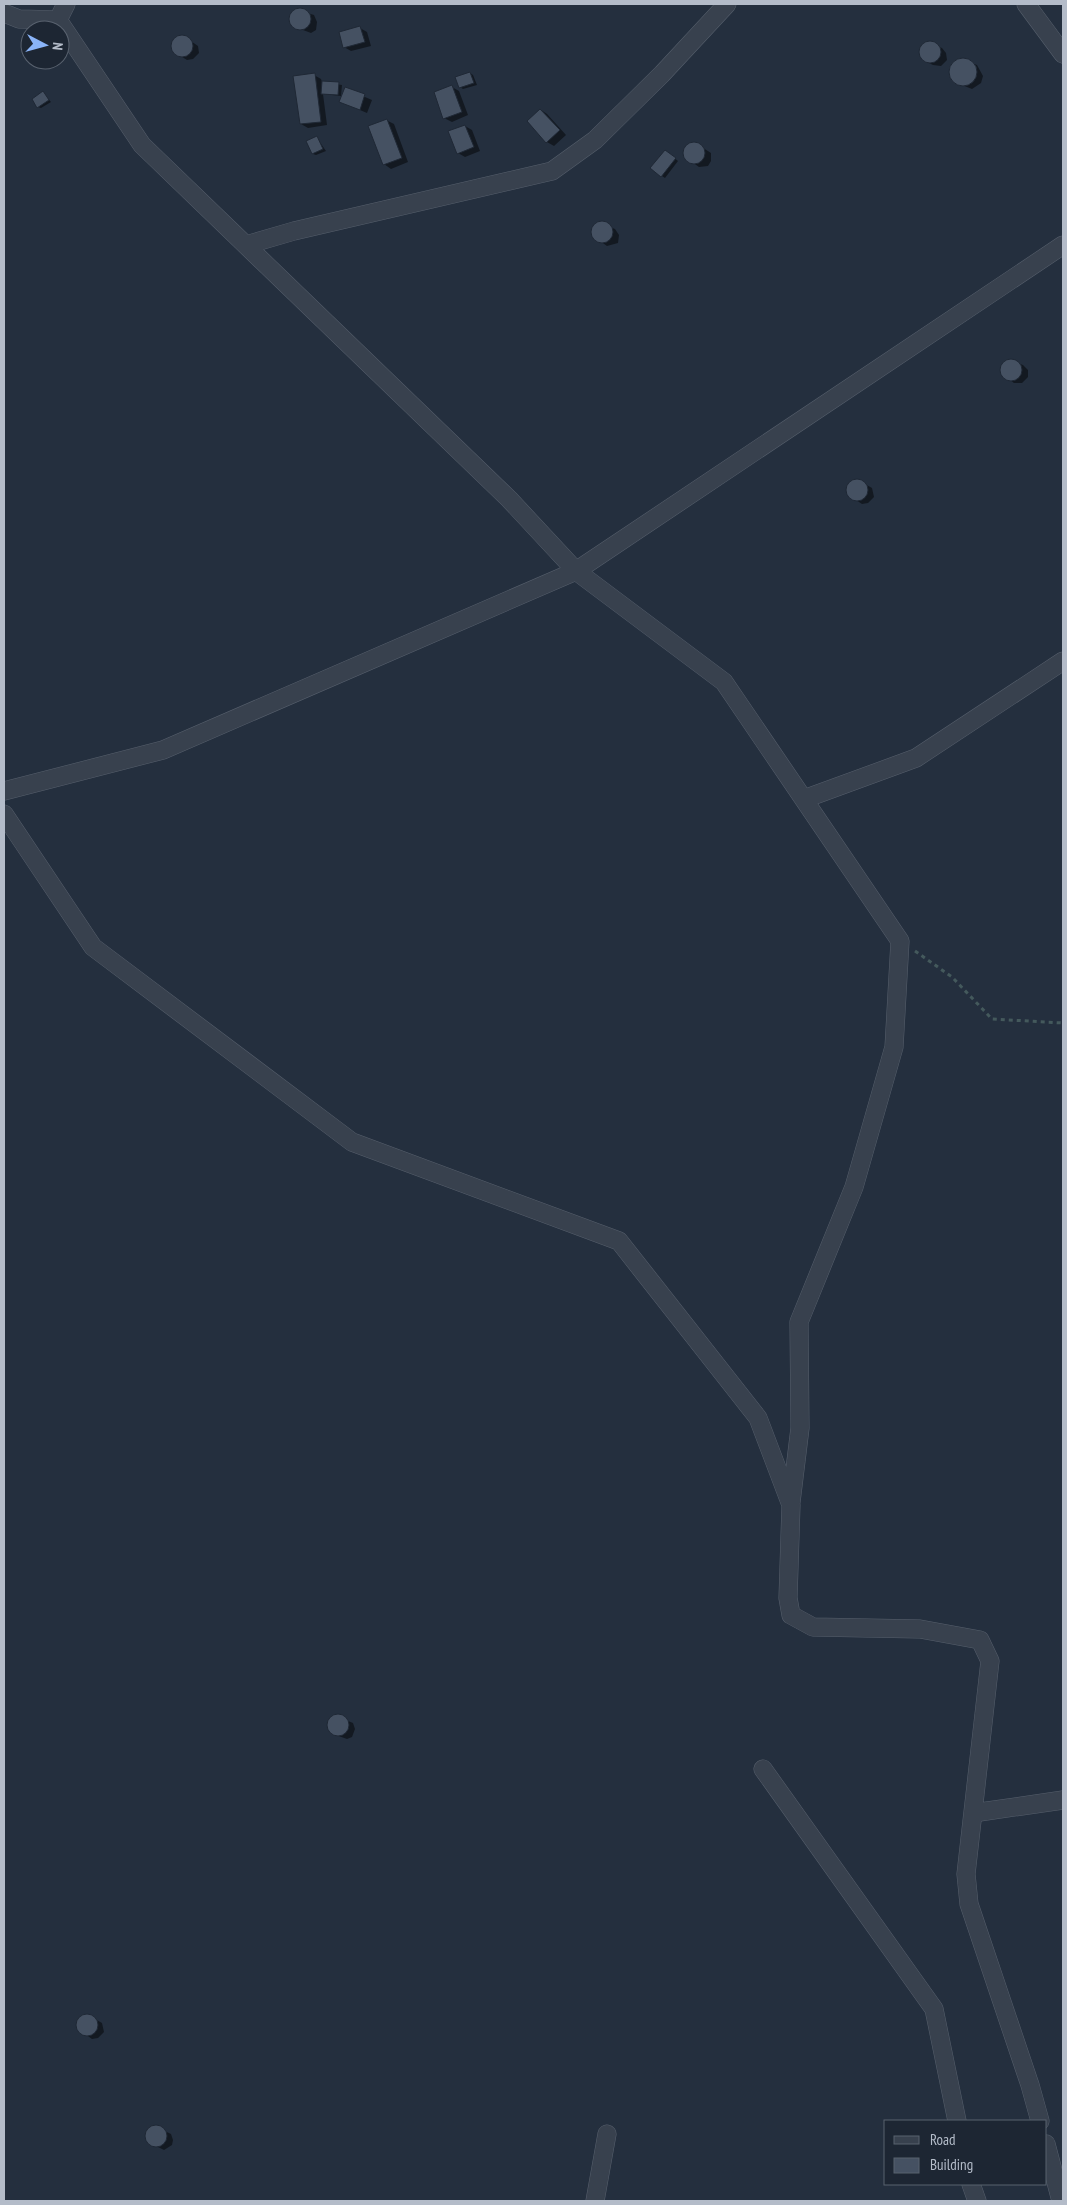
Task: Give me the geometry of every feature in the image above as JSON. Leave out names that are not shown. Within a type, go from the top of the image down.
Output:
[{"type":"street","points":[[4,12],[19,19],[58,20],[66,4]]},
{"type":"street","points":[[246,245],[294,231],[552,171],[595,140],[662,74],[727,4]]},
{"type":"street","points":[[1026,4],[1063,54]]},
{"type":"street","points":[[70,38],[142,144],[509,499],[576,571],[724,682],[900,941],[894,1047],[854,1187],[799,1322],[800,1428],[791,1505],[788,1598],[791,1615],[813,1627],[920,1629],[980,1640],[990,1661],[966,1874],[969,1904],[1030,2085],[1040,2120]]},
{"type":"street","points":[[4,791],[163,750],[576,571],[1063,245]]},
{"type":"street","points":[[804,799],[916,758],[1063,661]]},
{"type":"street","points":[[4,814],[93,947],[352,1142],[619,1241],[758,1418],[791,1505]]},
{"type":"street","points":[[763,1769],[934,2010],[957,2120]]},
{"type":"street","points":[[973,1813],[1063,1800]]},
{"type":"street","points":[[595,2201],[607,2134]]},
{"type":"street","points":[[1047,2147],[1061,2194]]},
{"type":"street","points":[[971,2185],[977,2201]]},
{"type":"path","points":[[900,941],[952,977],[992,1019],[1063,1023]]},
{"type":"building","points":[[300,8],[308,11],[311,19],[308,27],[300,30],[292,27],[289,19],[292,11]]},
{"type":"building","points":[[360,26],[365,42],[343,48],[339,32]]},
{"type":"building","points":[[182,35],[190,38],[193,46],[190,54],[182,57],[174,54],[171,46],[174,38]]},
{"type":"building","points":[[930,41],[938,44],[941,52],[938,60],[930,63],[922,60],[919,52],[922,44]]},
{"type":"building","points":[[963,58],[973,62],[977,72],[973,82],[963,86],[953,82],[949,72],[953,62]]},
{"type":"building","points":[[470,72],[474,83],[459,88],[455,77]]},
{"type":"building","points":[[315,73],[321,122],[300,124],[293,76]]},
{"type":"building","points":[[322,81],[339,82],[338,95],[321,94]]},
{"type":"building","points":[[452,85],[462,112],[443,119],[434,92]]},
{"type":"building","points":[[345,87],[365,94],[360,110],[339,102]]},
{"type":"building","points":[[43,91],[49,100],[37,108],[32,99]]},
{"type":"building","points":[[540,109],[560,130],[546,143],[527,121]]},
{"type":"building","points":[[387,119],[402,158],[383,165],[368,126]]},
{"type":"building","points":[[465,125],[474,147],[457,154],[448,131]]},
{"type":"building","points":[[317,136],[323,149],[312,154],[306,141]]},
{"type":"building","points":[[694,142],[702,145],[705,153],[702,161],[694,164],[686,161],[683,153],[686,145]]},
{"type":"building","points":[[665,150],[676,158],[661,177],[650,168]]},
{"type":"building","points":[[602,221],[610,224],[613,232],[610,240],[602,243],[594,240],[591,232],[594,224]]},
{"type":"building","points":[[1011,359],[1019,362],[1022,370],[1019,378],[1011,381],[1003,378],[1000,370],[1003,362]]},
{"type":"building","points":[[857,479],[865,482],[868,490],[865,498],[857,501],[849,498],[846,490],[849,482]]},
{"type":"building","points":[[338,1714],[346,1717],[349,1725],[346,1733],[338,1736],[330,1733],[327,1725],[330,1717]]},
{"type":"building","points":[[87,2014],[95,2017],[98,2025],[95,2033],[87,2036],[79,2033],[76,2025],[79,2017]]},
{"type":"building","points":[[156,2125],[164,2128],[167,2136],[164,2144],[156,2147],[148,2144],[145,2136],[148,2128]]}]
